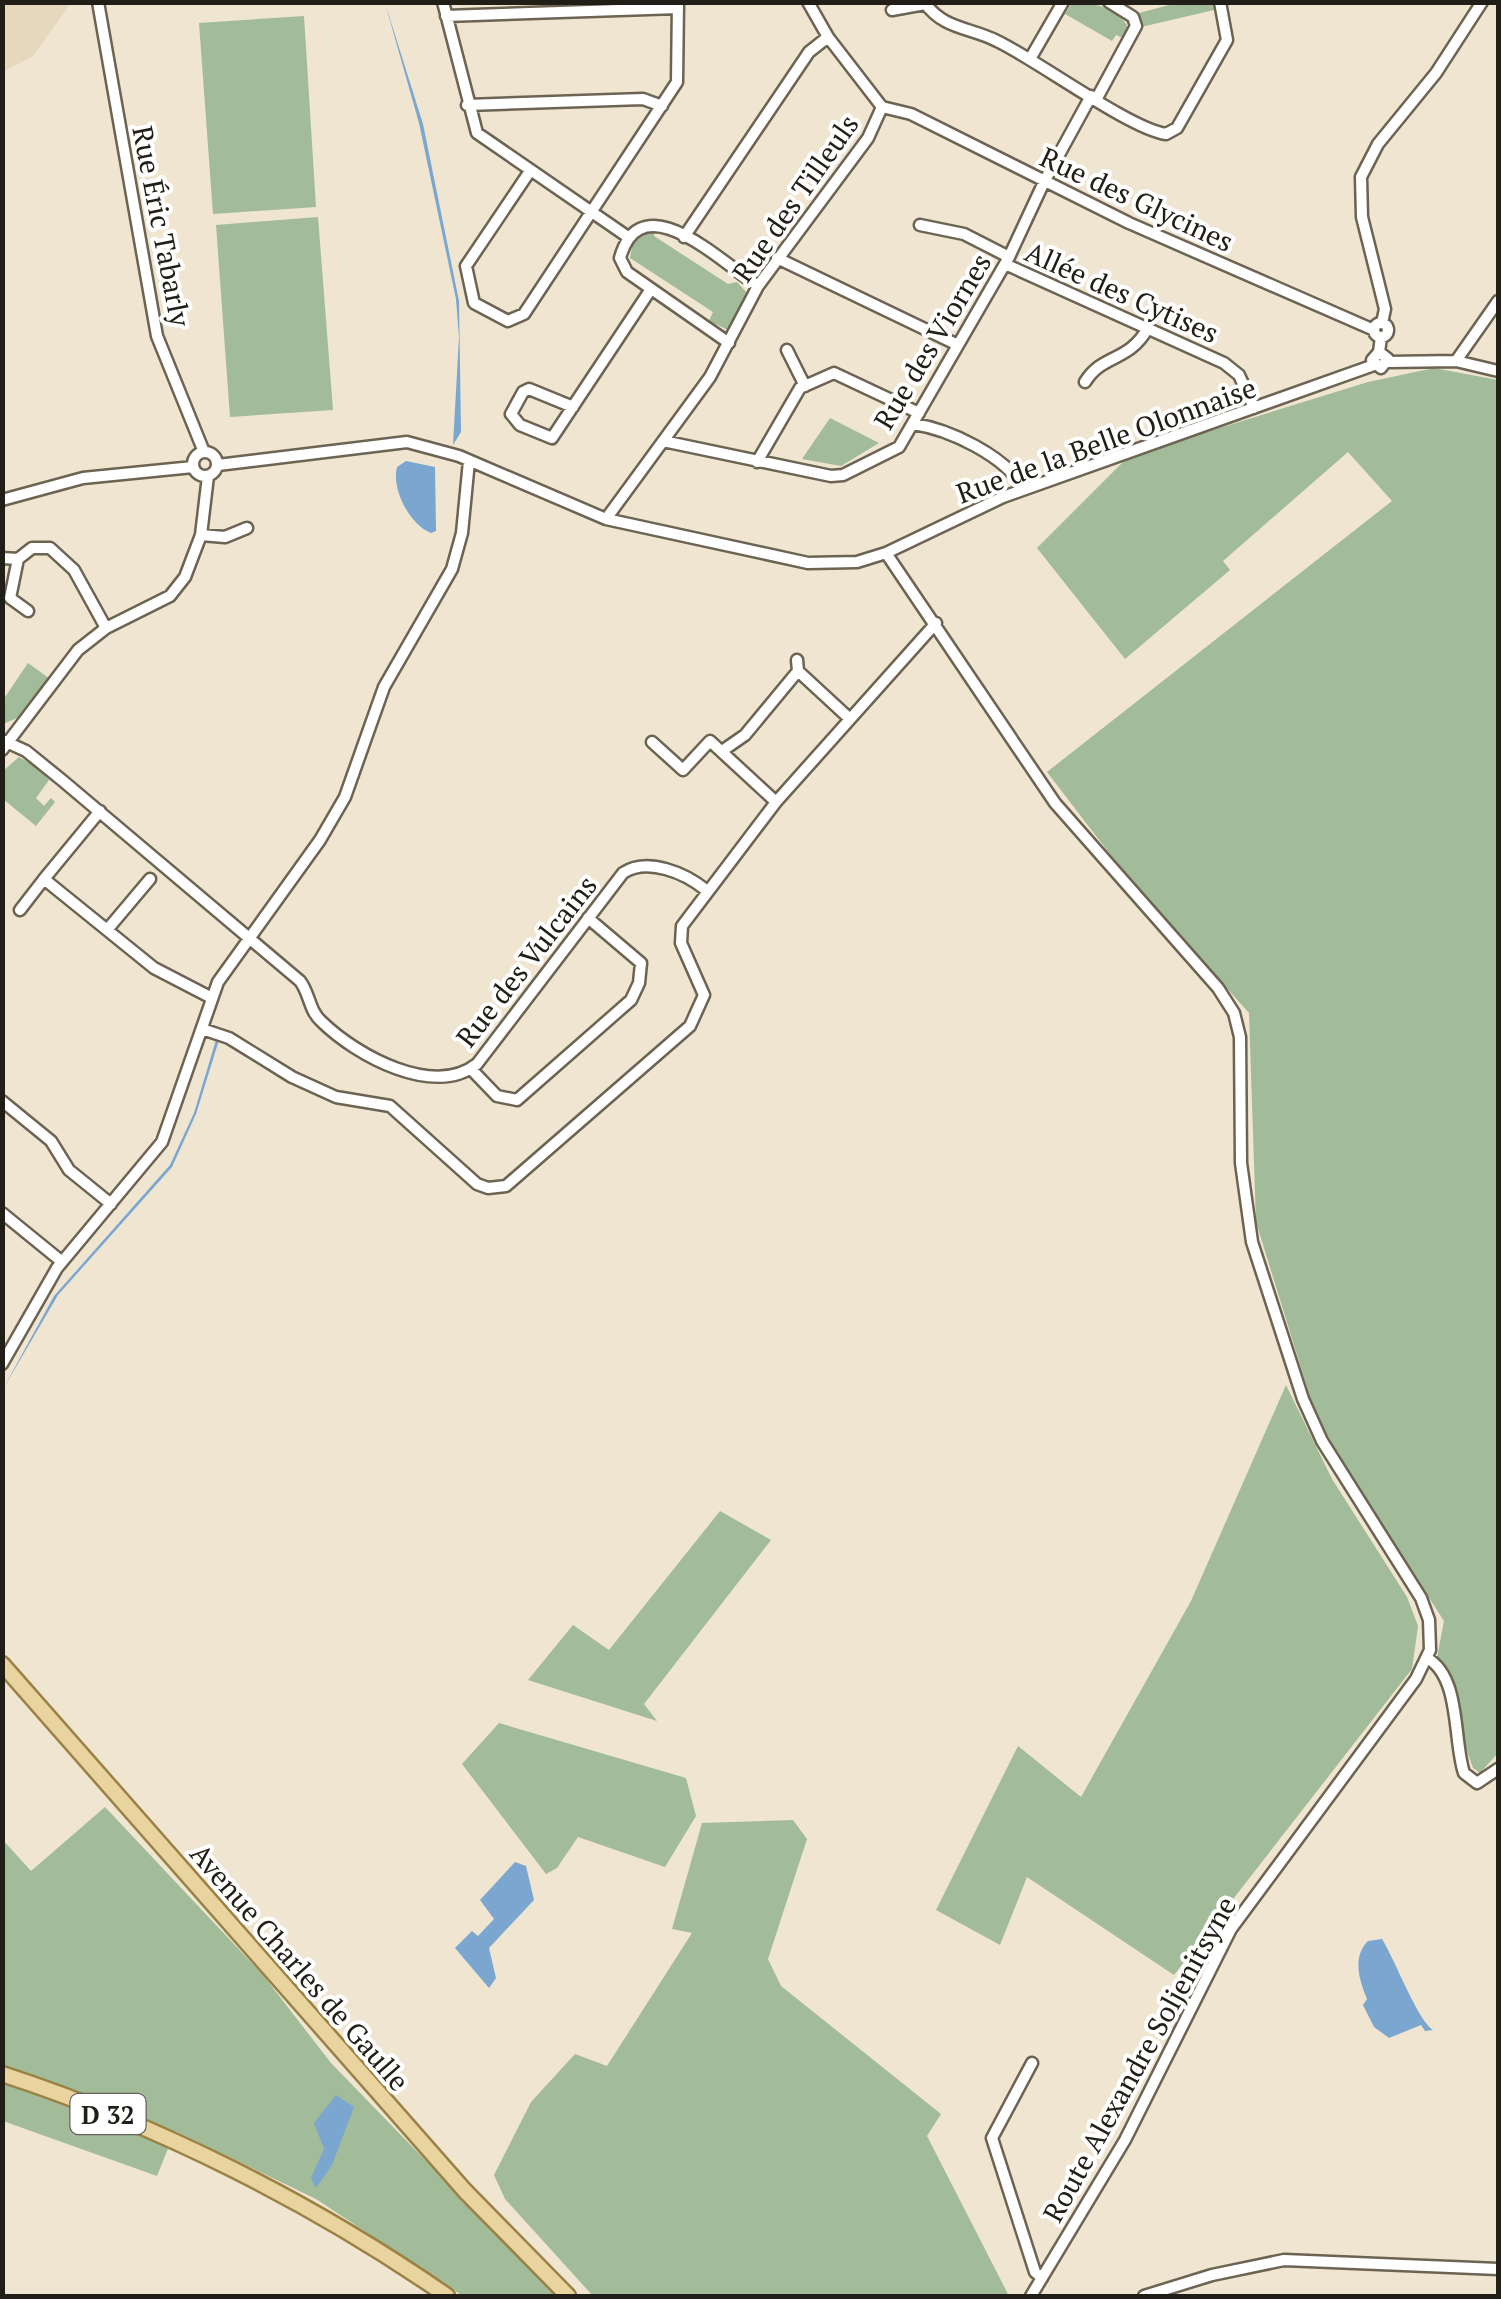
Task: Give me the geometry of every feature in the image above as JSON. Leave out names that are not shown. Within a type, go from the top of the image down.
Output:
[{"type":"main road","name":"Avenue Charles de Gaulle","points":[[2,1664],[452,2176],[568,2296]]},
{"type":"main road","name":"D 32","points":[[2,2074],[57,2092],[210,2161],[336,2227],[447,2296]]},
{"type":"street","name":"Rue Éric Tabarly","points":[[98,2],[157,336],[204,452]]},
{"type":"street","points":[[443,2],[477,134],[628,237]]},
{"type":"street","name":"Rue des Tilleuls","points":[[606,519],[730,343],[758,286],[777,258],[868,138],[882,107],[828,37],[808,2]]},
{"type":"street","points":[[1030,59],[1063,2]]},
{"type":"street","name":"Rue des Viornes","points":[[664,441],[757,462],[843,474],[898,447],[1007,260],[1044,182],[1136,26],[1133,17],[1108,2]]},
{"type":"street","points":[[892,10],[928,4],[964,32],[988,37],[1158,133],[1173,133],[1227,40],[1220,2]]},
{"type":"street","points":[[1482,2],[1436,73],[1378,144],[1360,177],[1362,217],[1385,309],[1379,330],[1384,357],[1456,362],[1498,371]]},
{"type":"street","points":[[446,16],[678,5],[680,74],[519,319],[508,321],[477,306],[466,266],[530,171]]},
{"type":"street","points":[[684,238],[809,52],[828,37]]},
{"type":"street","points":[[468,105],[644,99],[662,106]]},
{"type":"street","name":"Rue des Glycines","points":[[882,107],[912,114],[1044,182],[1379,330]]},
{"type":"street","points":[[730,343],[622,266],[628,237],[652,222],[664,224],[758,286]]},
{"type":"street","name":"Allée des Cytises","points":[[920,225],[964,234],[1007,260],[1234,369],[1254,408]]},
{"type":"street","points":[[777,258],[958,345]]},
{"type":"street","points":[[572,407],[529,389],[522,392],[512,414],[520,425],[552,438],[651,289]]},
{"type":"street","points":[[1456,362],[1498,302]]},
{"type":"street","points":[[1085,382],[1096,368],[1137,348],[1148,328]]},
{"type":"street","points":[[787,350],[805,386]]},
{"type":"street","name":"Rue de la Belle Olonnaise","points":[[218,464],[390,442],[430,446],[606,519],[808,563],[858,562],[886,553],[1024,489],[1374,365],[1372,358],[1384,357]]},
{"type":"street","points":[[757,462],[800,388],[834,373],[985,454],[1010,472],[1024,489]]},
{"type":"street","points":[[4,744],[78,650],[106,628],[170,596],[185,577],[202,535],[208,476],[218,464],[212,454],[204,452],[194,459],[193,467],[200,476],[208,476]]},
{"type":"street","points":[[2,1364],[62,1261],[162,1142],[210,997],[335,816],[384,687],[452,569],[462,533],[469,461]]},
{"type":"street","points":[[2,500],[83,478],[193,467]]},
{"type":"street","points":[[202,535],[224,536],[246,528]]},
{"type":"street","points":[[28,611],[10,598],[18,559],[32,548],[50,548],[74,570],[106,628]]},
{"type":"street","points":[[886,553],[1055,803],[1218,988],[1234,1013],[1240,1056],[1241,1163],[1252,1242],[1322,1442],[1421,1598],[1431,1637],[1428,1658],[1440,1667],[1448,1686],[1464,1773],[1477,1783],[1498,1768]]},
{"type":"street","points":[[2,558],[18,559]]},
{"type":"street","points":[[202,1029],[229,1038],[336,1097],[390,1106],[477,1184],[488,1188],[506,1186],[699,1014],[704,995],[681,936],[682,926],[776,802],[936,623]]},
{"type":"street","points":[[722,751],[745,735],[797,666],[850,719]]},
{"type":"street","points":[[652,742],[683,770],[710,741],[776,802]]},
{"type":"street","name":"Rue des Vulcains","points":[[4,744],[26,751],[300,982],[322,1023],[370,1054],[429,1078],[453,1079],[471,1069],[632,867],[683,874],[706,890]]},
{"type":"street","points":[[20,910],[100,812]]},
{"type":"street","points":[[44,879],[154,968],[210,997]]},
{"type":"street","points":[[108,930],[150,879]]},
{"type":"street","points":[[471,1069],[497,1096],[517,1100],[631,1000],[639,983],[640,963],[588,918]]},
{"type":"street","points":[[2,1101],[51,1141],[69,1170],[110,1204]]},
{"type":"street","points":[[2,1213],[62,1261]]},
{"type":"street","name":"Route Alexandre Soljenitsyne","points":[[1031,2296],[1125,2140],[1231,1929],[1428,1658]]},
{"type":"street","points":[[1032,2063],[992,2138],[1035,2272],[1042,2278]]},
{"type":"street","points":[[1144,2296],[1212,2275],[1284,2260],[1498,2268]]},
{"type":"shaded area","points":[[3,2],[71,3],[33,56],[3,72]]},
{"type":"green space","points":[[1181,2],[1213,3],[1214,10],[1141,27],[1135,14]]},
{"type":"green space","points":[[1072,3],[1111,10],[1128,27],[1123,38],[1116,35],[1112,41],[1065,14]]},
{"type":"green space","points":[[304,16],[316,207],[213,214],[199,23]]},
{"type":"green space","points":[[318,217],[333,410],[230,417],[216,225]]},
{"type":"green space","points":[[655,227],[654,236],[728,284],[737,282],[747,293],[728,330],[709,321],[713,312],[630,258],[633,241]]},
{"type":"green space","points":[[1434,368],[1498,380],[1498,1753],[1480,1773],[1473,1768],[1436,1663],[1444,1621],[1333,1448],[1310,1397],[1256,1222],[1249,1013],[1129,879],[1047,772],[1392,501],[1348,452],[1223,561],[1230,570],[1125,659],[1037,548],[1129,456],[1368,382]]},
{"type":"green space","points":[[830,418],[879,443],[841,466],[802,459]]},
{"type":"green space","points":[[28,663],[50,679],[17,718],[3,724],[3,700]]},
{"type":"green space","points":[[19,757],[39,768],[49,780],[36,798],[44,806],[51,798],[55,802],[36,826],[3,799],[3,771]]},
{"type":"green space","points":[[1286,1385],[1332,1479],[1407,1597],[1418,1626],[1412,1669],[1174,1975],[1027,1877],[1000,1945],[936,1910],[1018,1746],[1081,1797],[1191,1601]]},
{"type":"green space","points":[[720,1511],[771,1540],[644,1704],[657,1721],[528,1680],[573,1625],[609,1650]]},
{"type":"green space","points":[[499,1723],[686,1778],[696,1816],[665,1867],[578,1837],[557,1868],[546,1874],[462,1764]]},
{"type":"green space","points":[[105,1807],[263,1975],[331,2063],[557,2296],[463,2296],[316,2199],[175,2131],[157,2176],[3,2121],[2,1839],[31,1871]]},
{"type":"green space","points":[[793,1820],[807,1839],[768,1959],[781,1986],[941,2114],[927,2136],[1009,2296],[593,2296],[505,2199],[494,2175],[531,2102],[575,2054],[607,2066],[692,1933],[672,1929],[702,1823]]},
{"type":"water","points":[[385,3],[423,124],[459,301],[461,432],[453,445],[459,337],[456,299],[419,123]]},
{"type":"water","points":[[406,461],[435,467],[436,531],[431,533],[409,514],[400,495],[397,467]]},
{"type":"water","points":[[216,1040],[196,1114],[172,1167],[58,1295],[3,1389],[54,1296],[170,1165],[194,1113]]},
{"type":"water","points":[[515,1862],[526,1866],[534,1900],[489,1948],[496,1978],[489,1988],[455,1948],[472,1931],[478,1936],[494,1919],[480,1900]]},
{"type":"water","points":[[1382,1939],[1414,2003],[1433,2030],[1425,2031],[1421,2025],[1389,2038],[1374,2027],[1363,2005],[1367,1999],[1359,1961],[1368,1941]]},
{"type":"water","points":[[336,2095],[354,2107],[332,2165],[316,2188],[311,2178],[324,2149],[314,2123]]}]
